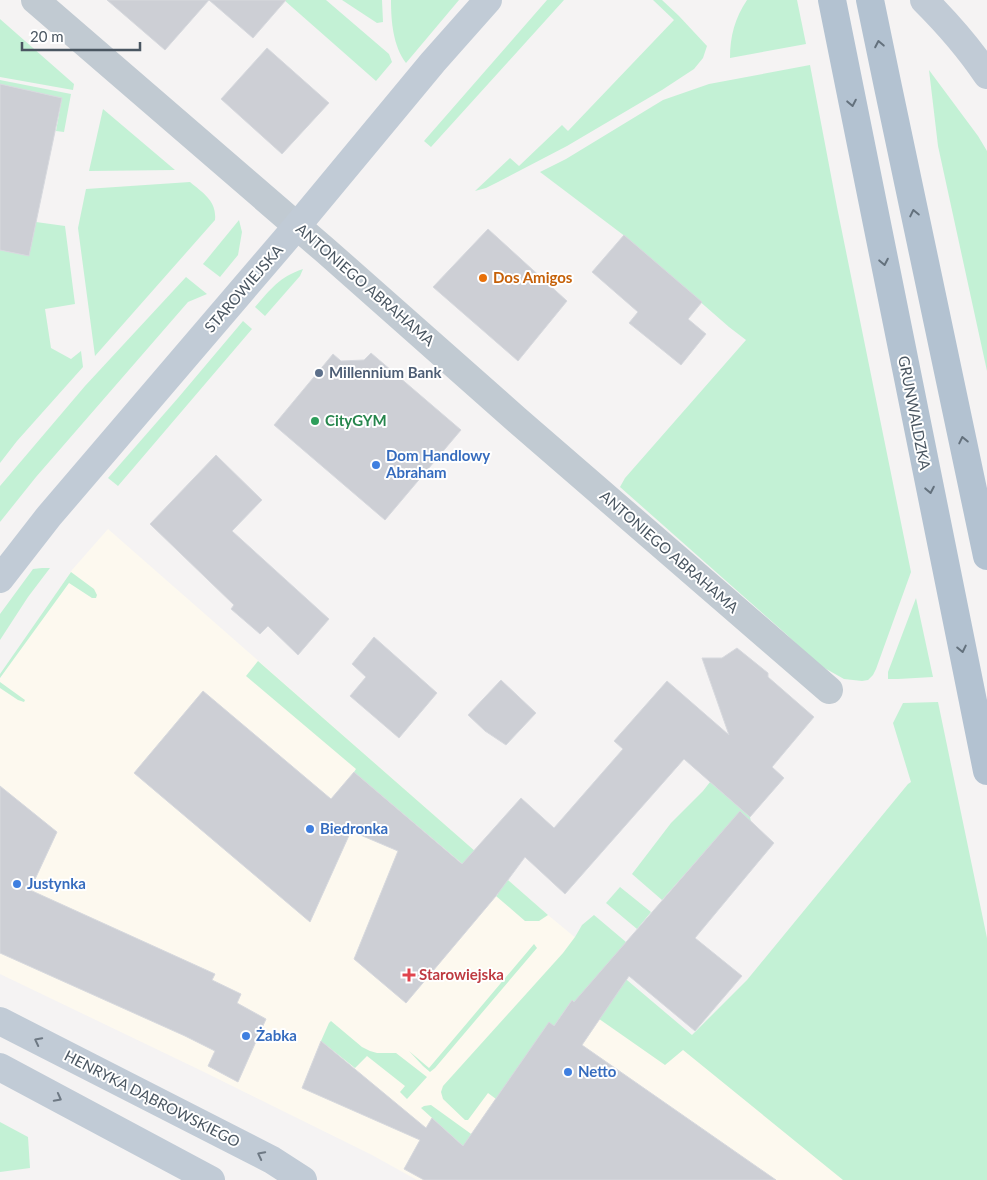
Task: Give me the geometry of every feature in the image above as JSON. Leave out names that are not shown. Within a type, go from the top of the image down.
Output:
[{"type":"main road","name":"STAROWIEJSKA","points":[[0,579],[49,516],[488,0]]},
{"type":"main road","name":"GRUNWALDZKA","points":[[832,0],[987,771]]},
{"type":"main road","points":[[870,0],[987,556]]},
{"type":"main road","points":[[924,0],[977,60],[987,75]]},
{"type":"main road","name":"HENRYKA DĄBROWSKIEGO","points":[[0,1021],[272,1160],[302,1180]]},
{"type":"main road","points":[[0,1067],[211,1180]]},
{"type":"street","name":"ANTONIEGO ABRAHAMA","points":[[35,0],[829,690]]},
{"type":"shaded area","points":[[108,529],[548,915],[607,964],[846,1180],[417,1180],[372,1155],[202,1071],[0,974],[0,678],[72,570]]},
{"type":"green space","points":[[284,0],[326,0],[389,54],[392,62],[376,81]]},
{"type":"green space","points":[[342,0],[382,0],[383,22],[377,23]]},
{"type":"green space","points":[[391,0],[459,0],[406,63],[398,49],[392,25]]},
{"type":"green space","points":[[547,0],[564,0],[431,147],[424,141]]},
{"type":"green space","points":[[653,0],[662,0],[707,46],[703,58],[694,69],[567,146],[486,188],[475,191],[510,158],[519,166],[562,125],[568,131],[674,20]]},
{"type":"green space","points":[[747,0],[797,0],[806,44],[730,58],[734,28]]},
{"type":"green space","points":[[0,19],[74,84],[73,90],[0,77]]},
{"type":"green space","points":[[810,65],[911,572],[876,669],[868,680],[862,681],[844,679],[819,665],[620,487],[625,478],[746,340],[626,237],[540,172],[566,159],[663,100],[709,84]]},
{"type":"green space","points":[[929,70],[987,151],[987,371],[938,146]]},
{"type":"green space","points":[[0,80],[71,94],[64,132],[56,131],[62,98],[0,84]]},
{"type":"green space","points":[[103,109],[175,170],[89,171]]},
{"type":"green space","points":[[190,182],[208,198],[214,208],[215,220],[95,356],[78,228],[86,189]]},
{"type":"green space","points":[[239,220],[242,232],[238,255],[220,277],[203,264]]},
{"type":"green space","points":[[36,222],[65,226],[75,304],[45,309],[51,348],[71,359],[81,351],[83,367],[17,441],[0,463],[0,250],[29,256]]},
{"type":"green space","points":[[303,269],[300,276],[265,316],[255,307],[281,280]]},
{"type":"green space","points":[[186,277],[207,294],[188,302],[36,477],[0,522],[0,486],[85,386]]},
{"type":"green space","points":[[243,321],[252,329],[118,486],[108,478],[178,398]]},
{"type":"green space","points":[[50,568],[28,597],[0,640],[0,614],[33,569]]},
{"type":"green space","points":[[71,572],[94,589],[97,595],[96,598],[92,598],[69,583],[0,678],[0,674]]},
{"type":"green space","points":[[916,598],[933,677],[888,679],[888,672]]},
{"type":"green space","points":[[258,661],[548,915],[539,921],[525,921],[496,896],[498,894],[354,772],[356,769],[246,676]]},
{"type":"green space","points":[[0,682],[25,700],[24,702],[0,688]]},
{"type":"green space","points":[[938,702],[987,938],[987,1180],[843,1180],[683,1050],[665,1065],[572,1000],[554,1026],[496,1099],[488,1093],[468,1120],[465,1120],[443,1099],[441,1092],[443,1086],[563,953],[582,925],[594,915],[626,942],[608,964],[692,1035],[747,980],[911,782],[893,723],[903,703]]},
{"type":"green space","points":[[710,782],[750,817],[751,822],[722,832],[662,900],[632,874],[671,823]]},
{"type":"green space","points":[[620,887],[651,912],[637,929],[606,903]]},
{"type":"green space","points":[[534,944],[537,948],[435,1068],[430,1072],[423,1066],[409,1051],[429,1068]]},
{"type":"green space","points":[[331,1021],[362,1047],[377,1053],[396,1053],[427,1077],[407,1099],[400,1092],[405,1086],[367,1056],[355,1068],[321,1041]]},
{"type":"green space","points":[[431,1105],[535,1180],[501,1180],[421,1108]]},
{"type":"green space","points":[[0,1122],[28,1137],[30,1168],[0,1172]]},
{"type":"building","points":[[107,0],[209,0],[165,50]]},
{"type":"building","points":[[209,0],[286,0],[253,38]]},
{"type":"building","points":[[267,48],[329,103],[282,154],[221,99]]},
{"type":"building","points":[[0,84],[62,98],[29,256],[0,250]]},
{"type":"building","points":[[488,229],[567,301],[518,361],[433,287]]},
{"type":"building","points":[[624,235],[702,302],[688,319],[706,334],[681,365],[629,323],[638,312],[592,272]]},
{"type":"building","name":"Dom Handlowy Abraham","points":[[371,353],[461,430],[385,520],[274,425],[333,354],[341,361],[364,360]]},
{"type":"building","points":[[216,455],[262,500],[232,531],[329,619],[298,655],[268,626],[260,634],[231,609],[234,605],[150,524]]},
{"type":"building","points":[[374,637],[437,693],[399,738],[350,696],[366,677],[352,664]]},
{"type":"building","points":[[737,648],[768,673],[768,677],[814,717],[772,767],[784,778],[750,817],[684,759],[565,894],[525,857],[496,896],[406,1003],[354,959],[398,851],[351,831],[310,922],[134,773],[203,691],[331,799],[354,772],[462,864],[521,798],[554,828],[623,749],[614,741],[667,681],[729,735],[702,658],[722,658]]},
{"type":"building","points":[[501,680],[536,713],[506,745],[485,731],[468,715]]},
{"type":"building","points":[[0,786],[57,832],[30,890],[215,974],[212,980],[241,994],[237,1003],[266,1019],[238,1082],[208,1066],[215,1051],[0,953]]},
{"type":"building","points":[[740,811],[774,843],[695,938],[742,976],[695,1031],[629,976],[582,1045],[776,1180],[424,1180],[404,1169],[420,1140],[302,1088],[321,1041],[426,1128],[432,1118],[463,1146],[549,1022],[554,1026],[572,1000],[574,1002]]},
{"type":"place","name":"Dos Amigos","points":[[483,278]]},
{"type":"place","name":"Millennium Bank","points":[[319,373]]},
{"type":"place","name":"CityGYM","points":[[315,421]]},
{"type":"place","name":"Dom Handlowy Abraham","points":[[376,465]]},
{"type":"place","name":"Biedronka","points":[[310,829]]},
{"type":"place","name":"Justynka","points":[[17,884]]},
{"type":"place","name":"Starowiejska","points":[[409,975]]},
{"type":"place","name":"Żabka","points":[[246,1036]]},
{"type":"place","name":"Netto","points":[[568,1072]]}]
